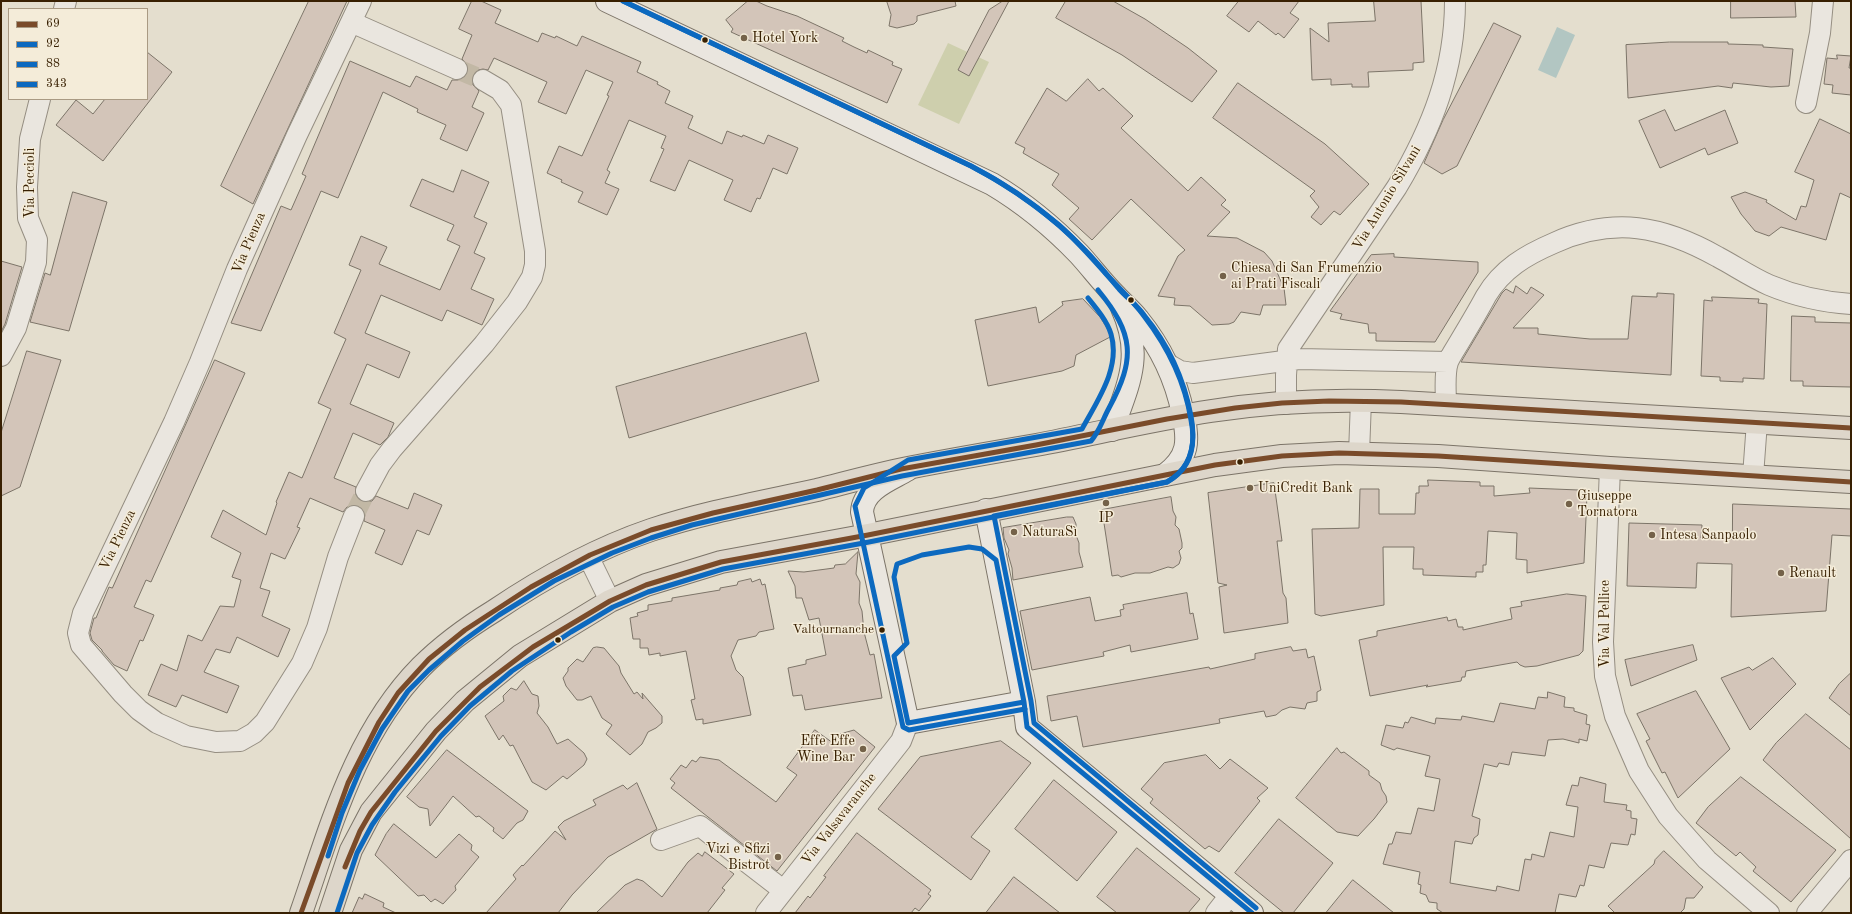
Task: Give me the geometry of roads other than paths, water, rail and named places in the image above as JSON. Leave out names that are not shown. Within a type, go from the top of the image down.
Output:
[{"type":"main road","points":[[301,913],[327,834],[345,787],[362,750],[384,714],[402,689],[437,652],[479,620],[532,586],[588,556],[630,538],[677,522],[911,467],[1212,411],[1317,401],[1361,400],[1446,404],[1851,428]]},
{"type":"main road","points":[[334,908],[351,850],[371,812],[443,723],[465,701],[508,665],[567,626],[610,601],[646,585],[721,562],[868,535],[1165,475],[1266,457],[1299,454],[1438,456],[1851,482]]},
{"type":"street","name":"Via Pienza","points":[[354,516],[338,557],[317,628],[307,654],[293,679],[264,722],[246,739],[231,743],[197,739],[175,732],[157,723],[139,710],[123,694],[80,642],[79,628],[83,613],[174,422],[206,349],[237,269],[294,142],[361,1]]},
{"type":"street","points":[[607,1],[992,184],[1015,199],[1054,230],[1138,319],[1157,346],[1166,363],[1180,397],[1187,440],[1184,455],[1177,466],[1165,475]]},
{"type":"street","name":"Via Antonio Silvani","points":[[1286,404],[1286,360],[1288,349],[1397,187],[1425,134],[1442,93],[1448,70],[1454,30],[1455,1]]},
{"type":"street","points":[[1806,103],[1820,33],[1823,1]]},
{"type":"street","points":[[351,22],[457,69]]},
{"type":"street","points":[[366,491],[392,449],[503,321],[528,286],[534,271],[535,251],[511,105],[500,90],[483,80]]},
{"type":"street","name":"Via Peccioli","points":[[1,356],[16,328],[36,262],[37,240],[28,218],[27,187],[30,139],[40,100]]},
{"type":"street","points":[[1446,404],[1448,362],[1493,285],[1509,268],[1528,255],[1563,239],[1604,228],[1640,228],[1670,234],[1696,245],[1752,276],[1786,292],[1812,299],[1851,304]]},
{"type":"street","points":[[1112,430],[1128,387],[1133,356],[1130,330],[1115,295]]},
{"type":"street","points":[[1166,363],[1180,370],[1193,372],[1286,360],[1327,359],[1448,362]]},
{"type":"street","points":[[1359,454],[1361,400]]},
{"type":"street","points":[[1753,476],[1757,422]]},
{"type":"street","points":[[911,467],[873,490],[867,496],[862,512],[908,723],[1024,702]]},
{"type":"street","name":"Via Val Pellice","points":[[1610,468],[1603,642],[1605,676],[1615,716],[1639,771],[1668,816],[1707,860],[1769,913]]},
{"type":"street","points":[[986,510],[1024,702],[1027,727],[1252,913]]},
{"type":"street","points":[[588,556],[610,601]]},
{"type":"street","name":"Via Valsavaranche","points":[[766,913],[901,741],[908,723]]},
{"type":"street","points":[[661,840],[700,826],[783,890]]},
{"type":"street","points":[[1808,913],[1851,860]]},
{"type":"street","points":[[1216,913],[1230,895]]},
{"type":"tunnel","points":[[457,69],[483,80]]},
{"type":"tunnel","points":[[354,516],[366,491]]},
{"type":"place","name":"Hotel York","points":[[744,38]]},
{"type":"place","name":"Chiesa di San Frumenzio ai Prati Fiscali","points":[[1223,276]]},
{"type":"place","name":"UniCredit Bank","points":[[1250,488]]},
{"type":"place","name":"IP","points":[[1106,503]]},
{"type":"place","name":"Giuseppe Tornatora","points":[[1569,504]]},
{"type":"place","name":"NaturaSì","points":[[1014,532]]},
{"type":"place","name":"Intesa Sanpaolo","points":[[1652,535]]},
{"type":"place","name":"Renault","points":[[1781,573]]},
{"type":"place","name":"Valtournanche","points":[[882,630]]},
{"type":"place","name":"Effe Effe Wine Bar","points":[[863,749]]},
{"type":"place","name":"Vizi e Sfizi Bistrot","points":[[778,857]]}]
